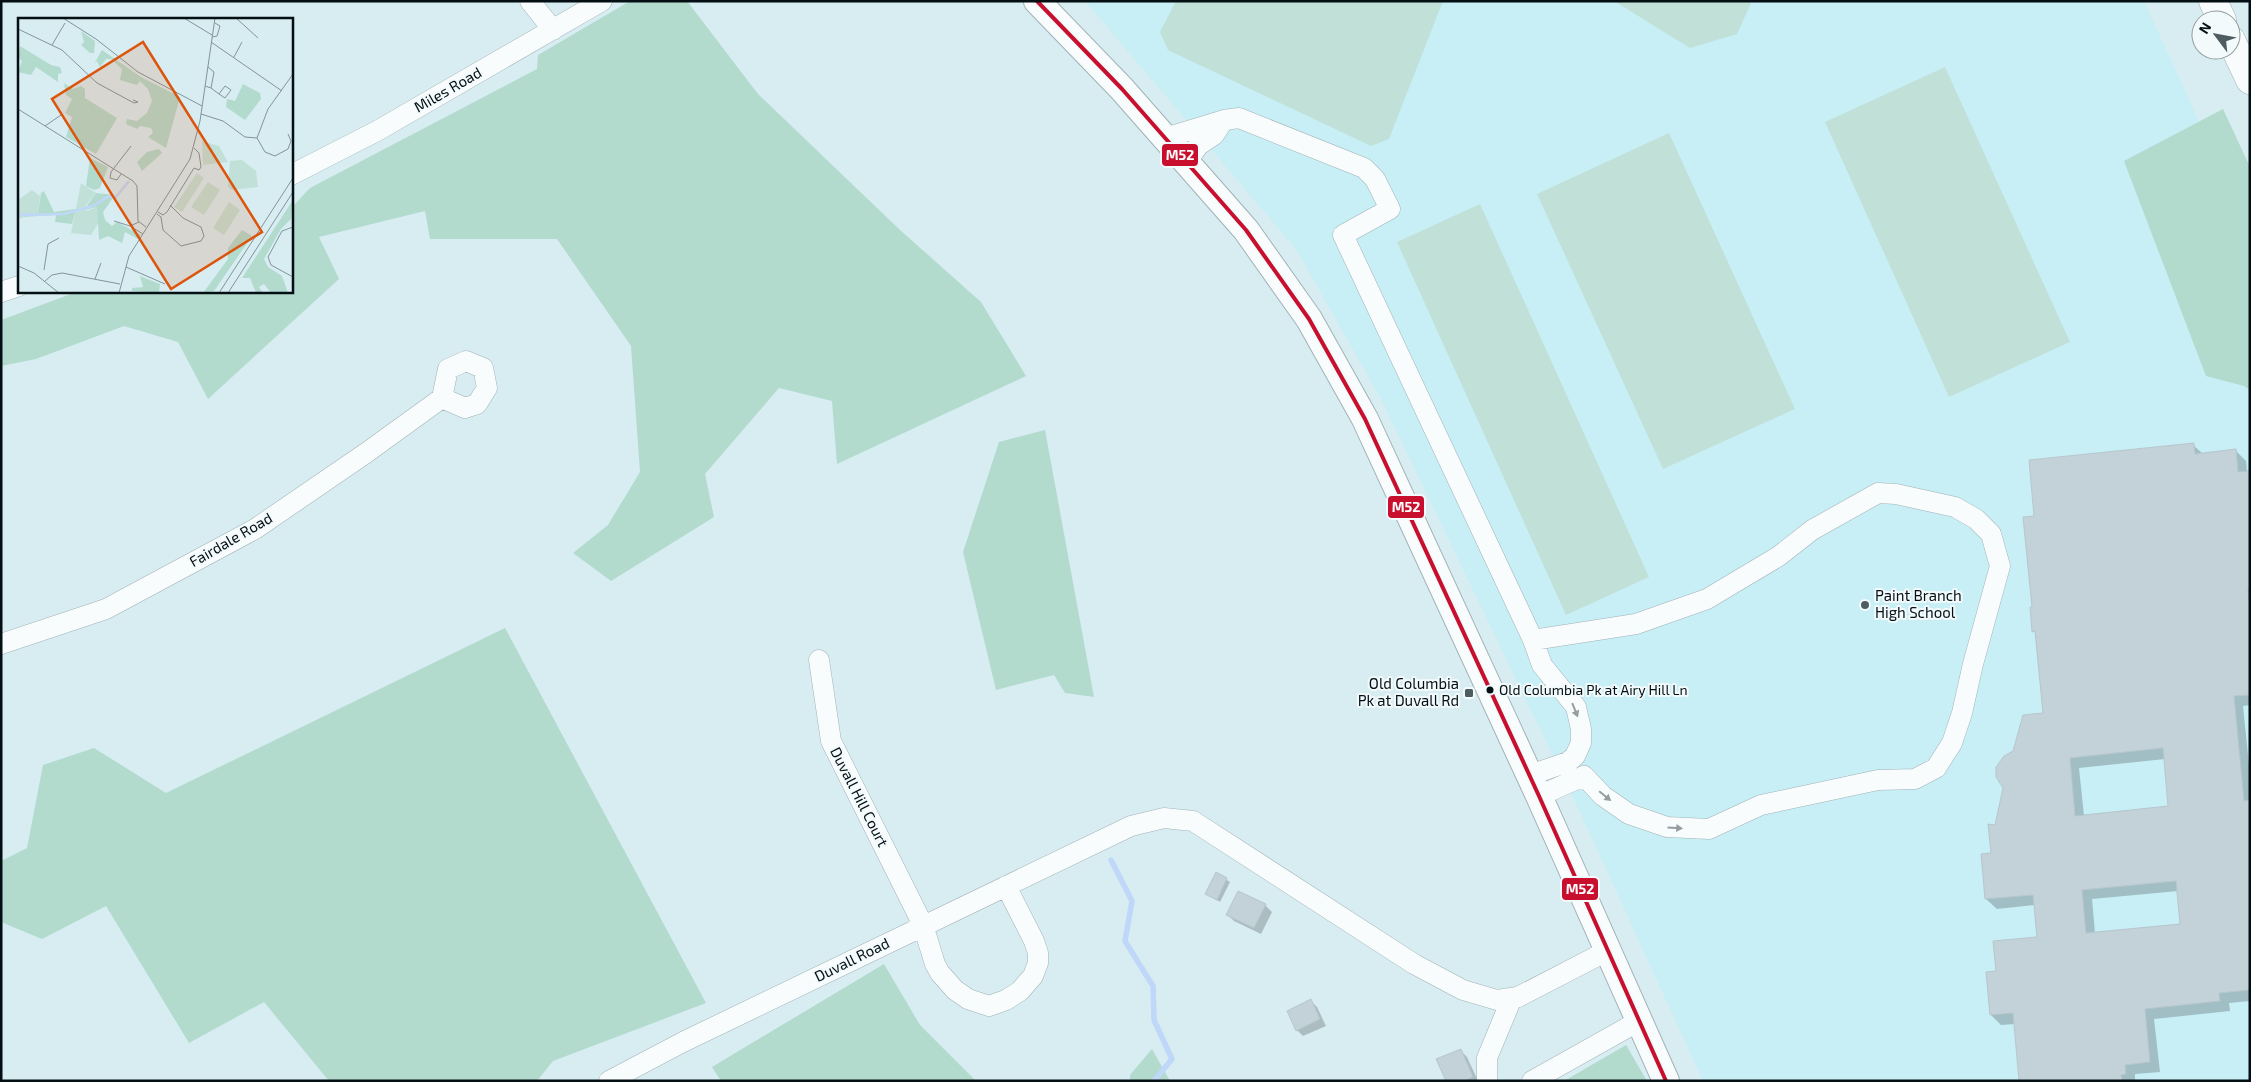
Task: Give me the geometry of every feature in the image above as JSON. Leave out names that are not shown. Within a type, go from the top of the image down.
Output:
[{"type":"highway","points":[[2240,60],[2250,80]]},
{"type":"main road","points":[[1037,1],[1122,90],[1246,230],[1309,319],[1365,418],[1535,786],[1607,952],[1666,1081]]},
{"type":"street","points":[[530,1],[552,30]]},
{"type":"street","name":"Miles Road","points":[[292,174],[377,131],[602,1]]},
{"type":"street","points":[[1165,138],[1224,120],[1239,118],[1364,168],[1375,179],[1390,209],[1343,235],[1533,640],[1542,666],[1576,707],[1581,729],[1581,743],[1575,756],[1535,786]]},
{"type":"street","points":[[1186,162],[1199,145],[1214,135],[1224,120]]},
{"type":"street","points":[[1,292],[18,286]]},
{"type":"street","name":"Fairdale Road","points":[[1,644],[106,609],[254,529],[366,453],[442,398]]},
{"type":"street","points":[[1533,640],[1636,624],[1706,599],[1779,556],[1812,530],[1878,493],[1896,494],[1955,507],[1976,518],[1991,534],[2000,566],[1952,743],[1936,768],[1915,779],[1878,780],[1761,805],[1709,829],[1667,827],[1629,814],[1604,796],[1584,776],[1535,786]]},
{"type":"street","name":"Duvall Hill Court","points":[[819,660],[831,741],[923,925]]},
{"type":"street","name":"Duvall Road","points":[[609,1081],[683,1042],[1096,842],[1131,826],[1164,818],[1193,821],[1419,967],[1463,990],[1497,1000],[1512,998]]},
{"type":"street","points":[[923,925],[935,964],[940,973],[955,990],[968,999],[989,1006],[1006,1000],[1027,985],[1038,964],[1038,953],[1028,926],[1006,886]]},
{"type":"street","points":[[1487,1081],[1487,1058],[1512,998],[1518,997],[1607,952]]},
{"type":"street","points":[[1532,1081],[1639,1021]]},
{"type":"shaded area","name":"Paint Branch High School","points":[[1085,1],[2144,1],[2250,234],[2250,1081],[1703,1081],[1580,812],[1381,399],[1296,249]]},
{"type":"green space","points":[[630,1],[687,1],[758,94],[900,230],[981,302],[1026,376],[837,464],[832,401],[779,388],[705,474],[714,517],[611,581],[573,553],[608,525],[640,472],[631,346],[557,239],[430,239],[425,211],[319,237],[339,279],[208,399],[178,342],[124,326],[36,359],[1,366],[1,320],[76,292],[292,292],[292,207],[310,188],[537,69],[538,55]]},
{"type":"green space","points":[[1176,1],[1443,1],[1389,139],[1371,146],[1168,50],[1160,32]]},
{"type":"green space","points":[[1614,1],[1752,1],[1737,34],[1690,48]]},
{"type":"green space","points":[[1945,67],[2070,342],[1949,397],[1825,122]]},
{"type":"green space","points":[[2223,109],[2250,167],[2250,390],[2244,386],[2206,376],[2124,161]]},
{"type":"green space","points":[[1669,133],[1795,409],[1663,469],[1537,194]]},
{"type":"green space","points":[[1480,204],[1649,577],[1566,615],[1397,242]]},
{"type":"green space","points":[[1045,430],[1094,697],[1065,693],[1054,675],[996,690],[963,552],[999,442]]},
{"type":"green space","points":[[505,628],[706,1003],[553,1061],[537,1081],[329,1081],[264,1002],[189,1043],[106,906],[42,939],[1,922],[1,861],[27,848],[43,765],[94,748],[166,793]]},
{"type":"green space","points":[[884,964],[920,1025],[976,1081],[721,1081],[712,1067]]},
{"type":"green space","points":[[1626,1045],[1647,1081],[1564,1081]]},
{"type":"green space","points":[[1152,1049],[1170,1081],[1130,1081],[1130,1075]]},
{"type":"building","points":[[2194,443],[2195,454],[2236,449],[2238,472],[2250,471],[2250,589],[2248,589],[2250,611],[2250,695],[2234,696],[2244,801],[2250,800],[2250,990],[2219,993],[2220,1001],[2145,1009],[2150,1062],[2125,1065],[2126,1074],[2121,1075],[2122,1081],[2019,1081],[2013,1013],[1990,1015],[1986,972],[1996,971],[1993,941],[2037,937],[2033,895],[1985,899],[1981,854],[1991,853],[1988,824],[1995,825],[2003,788],[1996,777],[1996,767],[2004,756],[2013,751],[2023,715],[2043,713],[2035,631],[2032,632],[2030,607],[2032,607],[2023,517],[2034,516],[2029,460]],"holes":[[[2163,748],[2168,806],[2075,816],[2070,758]],[[2176,881],[2180,924],[2086,933],[2082,890]]]},
{"type":"building","points":[[1216,872],[1227,878],[1217,900],[1205,894]]},
{"type":"building","points":[[1238,891],[1266,904],[1254,928],[1226,915]]},
{"type":"building","points":[[1311,999],[1320,1019],[1296,1031],[1287,1011]]},
{"type":"building","points":[[1461,1049],[1473,1077],[1464,1081],[1446,1081],[1436,1059]]},
{"type":"waterway","points":[[1111,860],[1132,901],[1125,941],[1153,986],[1154,1020],[1172,1059],[1154,1081]]},
{"type":"transit line","name":"M52","points":[[1037,1],[1122,89],[1246,230],[1309,319],[1365,419],[1539,796],[1666,1081]]},
{"type":"place","name":"Paint Branch High School","points":[[1865,605]]},
{"type":"place","name":"Old Columbia Pk at Airy Hill Ln","points":[[1490,690]]},
{"type":"place","name":"Old Columbia Pk at Duvall Rd","points":[[1469,693]]}]
